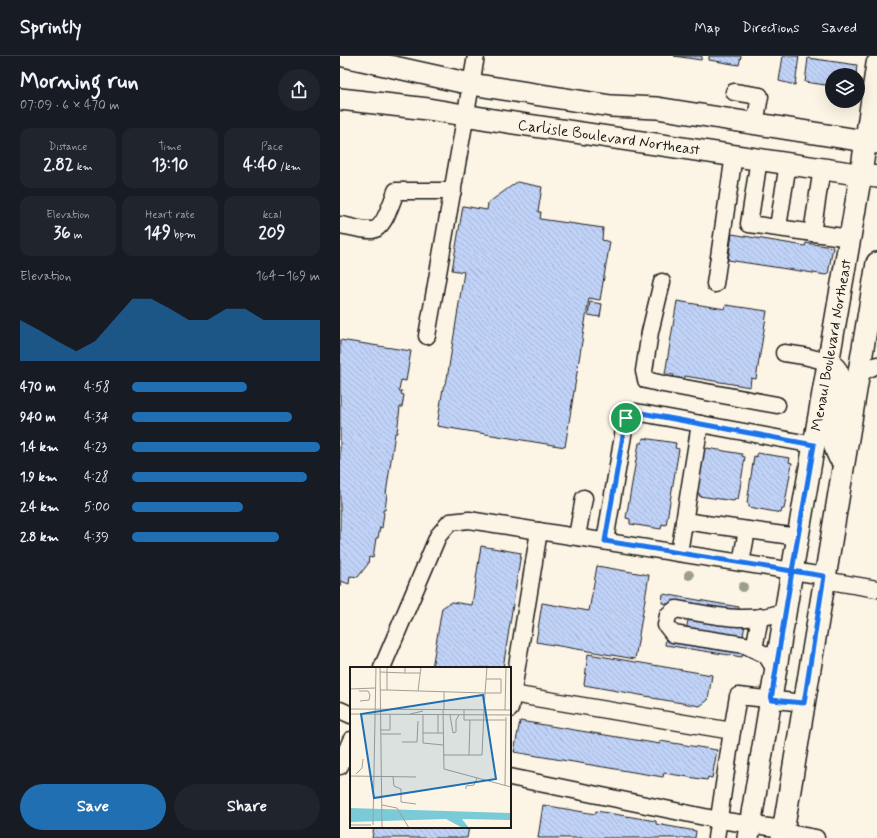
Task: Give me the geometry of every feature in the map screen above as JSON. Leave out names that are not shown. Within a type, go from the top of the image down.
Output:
[{"type":"main road","name":"Carlisle Boulevard Northeast","points":[[344,56],[378,60],[472,84],[611,106],[657,108],[871,142]]},
{"type":"main road","name":"Menaul Boulevard Northeast","points":[[750,831],[785,611],[850,238],[869,175],[877,64]]},
{"type":"main road","name":"Carlisle Boulevard Northeast","points":[[340,99],[428,109],[869,175]]},
{"type":"main road","name":"Menaul Boulevard Northeast","points":[[782,833],[858,374],[871,340],[877,263]]},
{"type":"main road","points":[[828,362],[835,367],[839,376],[840,390],[833,435],[836,451],[843,464]]},
{"type":"street","points":[[427,336],[476,56]]},
{"type":"street","points":[[734,92],[760,96],[755,124]]},
{"type":"street","points":[[715,284],[734,155]]},
{"type":"street","points":[[759,159],[749,224],[850,238]]},
{"type":"street","points":[[778,227],[788,163]]},
{"type":"street","points":[[812,233],[822,168]]},
{"type":"street","points":[[340,224],[372,230],[380,226],[387,214],[396,190],[453,191]]},
{"type":"street","points":[[662,282],[648,340],[644,371],[646,380],[777,405]]},
{"type":"street","points":[[784,353],[828,362]]},
{"type":"street","points":[[858,374],[877,365]]},
{"type":"street","points":[[605,541],[626,418],[636,412],[814,445]]},
{"type":"street","points":[[679,553],[700,424]]},
{"type":"street","points":[[577,536],[584,498]]},
{"type":"street","points":[[382,667],[438,536],[450,522],[470,520],[577,536],[792,571],[877,589]]},
{"type":"street","points":[[684,521],[798,537]]},
{"type":"street","points":[[742,563],[746,530]]},
{"type":"street","points":[[539,531],[511,701],[732,731]]},
{"type":"street","points":[[776,671],[766,655],[745,644],[673,634],[666,625],[668,615],[676,609],[737,619],[773,616],[785,611]]},
{"type":"street","points":[[754,649],[760,617]]},
{"type":"street","points":[[716,838],[738,696],[804,703]]},
{"type":"street","points":[[340,710],[350,715]]},
{"type":"street","points":[[340,766],[350,742]]},
{"type":"street","points":[[511,777],[719,820],[750,831],[782,833],[816,838]]},
{"type":"building","points":[[674,56],[702,56],[701,60]]},
{"type":"building","points":[[709,56],[741,56],[739,65],[709,60]]},
{"type":"building","points":[[783,56],[799,56],[795,85],[779,81]]},
{"type":"building","points":[[808,58],[857,65],[857,68],[825,68],[825,85],[805,82]]},
{"type":"building","points":[[517,182],[542,187],[538,212],[541,212],[540,219],[603,228],[602,240],[610,242],[600,300],[589,298],[565,447],[437,426],[443,388],[447,379],[464,272],[452,270],[463,206],[487,210],[488,203]]},
{"type":"building","points":[[732,234],[805,246],[806,243],[833,247],[828,274],[826,275],[728,260]]},
{"type":"building","points":[[677,301],[725,309],[726,305],[767,311],[756,379],[751,378],[750,387],[685,376],[684,381],[673,379],[674,375],[665,374]]},
{"type":"building","points":[[590,302],[602,304],[600,317],[588,315]]},
{"type":"building","points":[[340,340],[411,351],[406,381],[401,380],[399,391],[402,391],[401,394],[404,395],[402,407],[400,407],[397,433],[395,433],[385,510],[383,510],[382,528],[380,527],[378,538],[376,538],[373,558],[369,557],[368,564],[358,577],[350,576],[349,584],[341,581],[340,586]]},
{"type":"building","points":[[643,438],[676,443],[675,448],[679,449],[666,525],[662,524],[661,529],[630,524],[630,519],[626,518],[639,443],[642,443]]},
{"type":"building","points":[[707,448],[742,454],[742,456],[745,457],[738,500],[735,499],[734,501],[699,496],[700,494],[696,494],[703,449]]},
{"type":"building","points":[[757,453],[790,458],[789,462],[792,463],[784,509],[782,509],[781,513],[749,507],[749,504],[747,503],[754,456],[757,457]]},
{"type":"building","points":[[481,546],[521,553],[503,667],[432,667],[442,608],[451,602],[472,605]]},
{"type":"building","points":[[597,566],[649,575],[635,659],[536,642],[542,603],[589,611]]},
{"type":"building","points":[[663,594],[739,607],[738,616],[662,603]]},
{"type":"building","points":[[689,616],[745,624],[742,642],[686,630]]},
{"type":"building","points":[[666,636],[744,648],[742,657],[665,645]]},
{"type":"building","points":[[588,654],[712,675],[708,700],[700,706],[584,685]]},
{"type":"building","points":[[520,721],[660,744],[660,741],[717,750],[712,778],[708,777],[707,780],[664,773],[663,777],[514,752]]},
{"type":"building","points":[[543,805],[595,814],[596,811],[656,821],[656,824],[696,831],[695,838],[538,838]]},
{"type":"building","points":[[374,828],[469,828],[467,838],[372,838]]},
{"type":"route","points":[[626,418],[605,541],[792,571],[771,700],[804,703],[824,576],[792,571],[814,445],[636,412],[626,418]]}]
